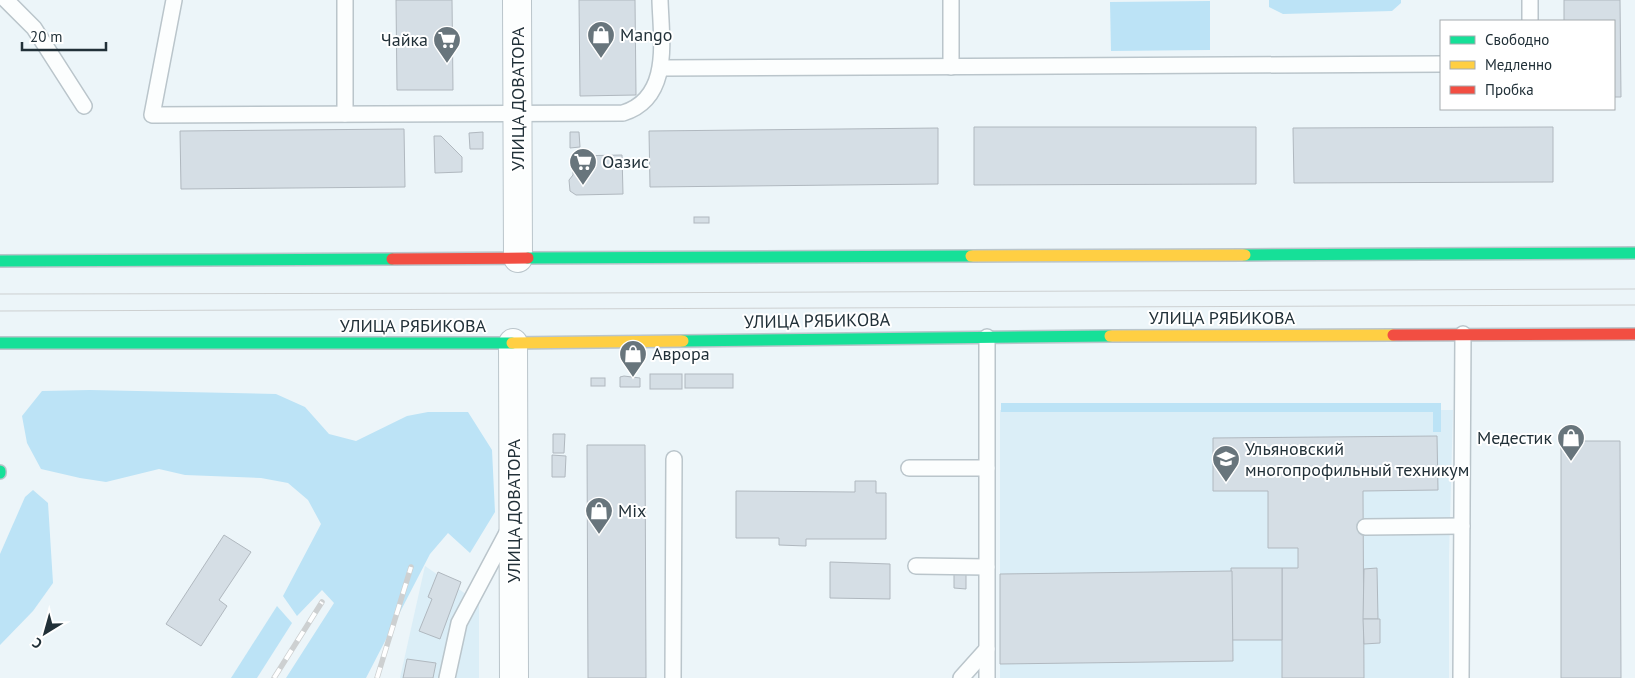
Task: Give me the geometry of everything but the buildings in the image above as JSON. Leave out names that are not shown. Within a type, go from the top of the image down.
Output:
[{"type":"main road","points":[[0,261],[1635,254]]},
{"type":"main road","name":"УЛИЦА РЯБИКОВА","points":[[0,343],[513,344],[987,337],[1635,334]]},
{"type":"street","name":"УЛИЦА ДОВАТОРА","points":[[517,0],[518,258]]},
{"type":"street","name":"УЛИЦА ДОВАТОРА","points":[[513,344],[514,678]]},
{"type":"lane","points":[[6,0],[34,28],[84,106]]},
{"type":"lane","points":[[174,0],[152,115],[623,113],[631,111],[643,102],[652,92],[658,81],[661,68],[660,0]]},
{"type":"lane","points":[[345,0],[345,114]]},
{"type":"lane","points":[[951,0],[951,67]]},
{"type":"lane","points":[[1530,0],[1530,20]]},
{"type":"lane","points":[[661,68],[1440,64]]},
{"type":"lane","points":[[1461,678],[1463,334]]},
{"type":"lane","points":[[987,337],[987,678]]},
{"type":"lane","points":[[673,678],[674,459]]},
{"type":"lane","points":[[909,468],[987,468]]},
{"type":"lane","points":[[447,678],[459,623],[514,521]]},
{"type":"lane","points":[[1365,526],[1462,526]]},
{"type":"lane","points":[[916,566],[987,567]]},
{"type":"lane","points":[[961,678],[987,649]]},
{"type":"shaded area","points":[[1269,0],[1401,0],[1401,3],[1392,11],[1283,14],[1269,7]]},
{"type":"shaded area","points":[[1210,1],[1210,50],[1111,51],[1110,2]]},
{"type":"shaded area","points":[[90,390],[276,394],[305,407],[329,434],[356,441],[407,416],[428,412],[468,412],[492,450],[495,512],[470,553],[448,533],[430,554],[366,678],[286,678],[334,603],[322,590],[297,616],[283,596],[321,524],[308,500],[288,483],[261,478],[185,475],[159,469],[106,482],[41,469],[27,443],[22,416],[42,391]]},
{"type":"shaded area","points":[[1001,403],[1441,403],[1441,432],[1433,432],[1433,412],[1001,412]]},
{"type":"shaded area","name":"Ульяновский многопрофильный техникум","points":[[1000,410],[1453,410],[1449,556],[1449,678],[1000,678]]},
{"type":"shaded area","points":[[33,490],[48,503],[53,583],[33,611],[0,645],[0,554],[25,497]]},
{"type":"shaded area","points":[[425,566],[479,603],[479,678],[400,678]]},
{"type":"shaded area","points":[[277,606],[292,623],[257,678],[231,678]]},
{"type":"tram line","points":[[0,294],[1635,289]]},
{"type":"tram line","points":[[0,311],[1635,305]]},
{"type":"railway","points":[[377,678],[411,567]]},
{"type":"railway","points":[[274,678],[322,602]]},
{"type":"traffic: fast","points":[[1245,255],[1635,253]]},
{"type":"traffic: fast","points":[[528,258],[971,256]]},
{"type":"traffic: fast","points":[[0,261],[392,259]]},
{"type":"traffic: fast","points":[[683,341],[1110,336]]},
{"type":"traffic: fast","points":[[0,343],[512,343]]},
{"type":"traffic: slow","points":[[971,256],[1245,255]]},
{"type":"traffic: slow","points":[[1110,336],[1393,335]]},
{"type":"traffic: slow","points":[[512,343],[683,341]]},
{"type":"traffic: jam","points":[[392,259],[528,258]]},
{"type":"traffic: jam","points":[[1393,335],[1635,334]]},
{"type":"place","name":"Mango","points":[[601,59]]},
{"type":"place","name":"Чайка","points":[[447,64]]},
{"type":"place","name":"Оазис","points":[[583,186]]},
{"type":"place","name":"Аврора","points":[[633,378]]},
{"type":"place","name":"Медестик","points":[[1571,462]]},
{"type":"place","name":"Ульяновский многопрофильный техникум","points":[[1226,483]]},
{"type":"place","name":"Mix","points":[[599,535]]}]
